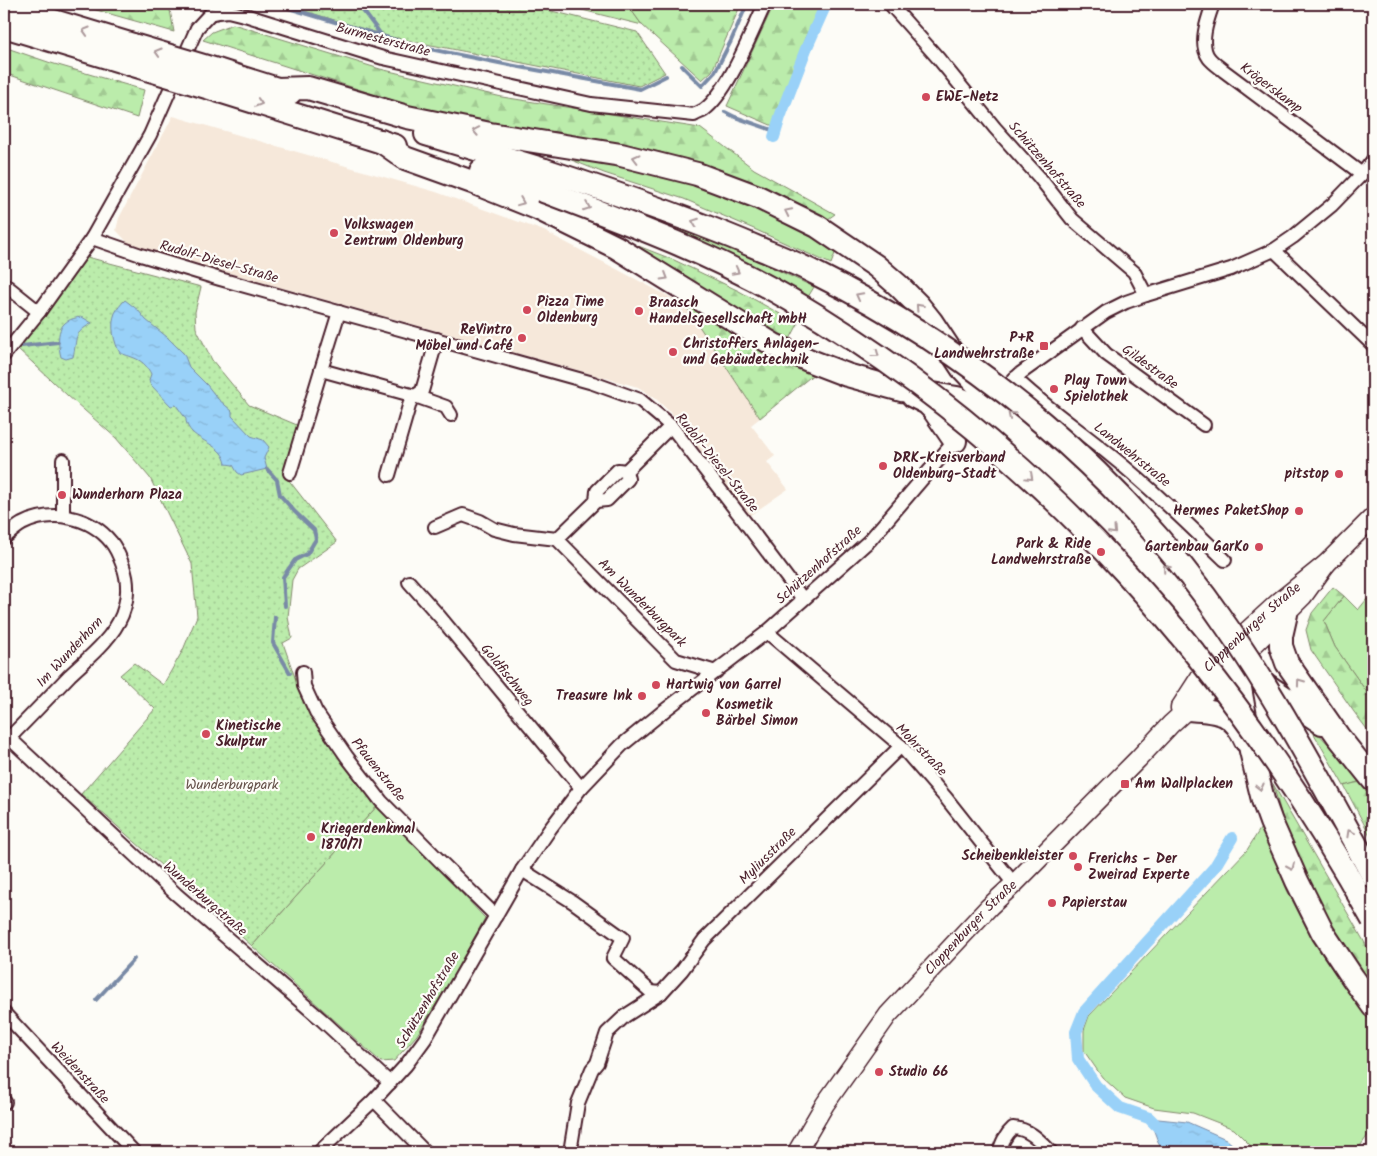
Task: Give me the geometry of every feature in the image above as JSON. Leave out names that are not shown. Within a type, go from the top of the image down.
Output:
[{"type":"highway","points":[[4,6],[131,54],[215,80],[381,141],[636,200],[732,236],[813,272],[876,306],[922,334],[997,386],[1078,453],[1157,536],[1227,626],[1292,732],[1373,876]]},
{"type":"highway","points":[[4,26],[131,54]]},
{"type":"highway","points":[[215,80],[277,89],[308,88],[414,118],[490,134],[621,155],[696,174],[758,197],[817,226],[876,266],[893,281],[919,306],[987,405]]},
{"type":"highway","points":[[277,89],[543,180],[620,220],[720,262],[790,299],[873,351],[936,396],[1045,491],[1114,560],[1155,605],[1218,682],[1257,734],[1310,812],[1347,872],[1373,920]]},
{"type":"highway","points":[[381,141],[405,158],[537,208],[616,247],[774,345],[813,362],[847,375],[901,390],[956,398],[970,403],[987,405]]},
{"type":"highway","points":[[901,390],[927,403],[955,441]]},
{"type":"highway","points":[[1286,614],[1281,636],[1281,646],[1287,663],[1338,736],[1373,780]]},
{"type":"highway","points":[[1229,658],[1318,719],[1338,736]]},
{"type":"highway","points":[[1229,658],[1240,688],[1251,751],[1263,800],[1271,822],[1323,933],[1373,1006]]},
{"type":"highway","points":[[1188,709],[1214,711],[1232,719],[1243,733],[1251,751]]},
{"type":"main road","points":[[987,405],[1072,469],[1109,505],[1201,611],[1229,658]]},
{"type":"main road","name":"Cloppenburger Straße","points":[[798,1152],[825,1104],[888,1016],[984,913],[1188,709],[1229,658],[1295,588],[1326,564],[1373,518]]},
{"type":"main road","name":"Cloppenburger Straße","points":[[1171,724],[1194,684],[1202,674],[1260,640],[1304,596],[1326,564]]},
{"type":"street","name":"Burmesterstraße","points":[[4,355],[40,312],[92,238],[150,135],[197,28],[210,14],[228,11],[382,58],[591,104],[694,115],[703,111],[714,100],[731,74],[765,4]]},
{"type":"street","name":"Schützenhofstraße","points":[[890,4],[938,58],[1072,218],[1134,272],[1146,295]]},
{"type":"street","name":"Krögerskamp","points":[[1213,4],[1205,29],[1204,44],[1208,57],[1362,174]]},
{"type":"street","name":"Schützenhofstraße","points":[[319,1152],[390,1083],[425,1039],[522,870],[581,788],[622,745],[767,632],[870,540],[987,405],[1015,378],[1082,328],[1106,312],[1126,302],[1231,269],[1274,250],[1332,205],[1373,160]]},
{"type":"street","name":"Rudolf-Diesel-Straße","points":[[92,238],[220,279],[593,383],[640,400],[671,426],[803,600]]},
{"type":"street","points":[[1274,250],[1373,345]]},
{"type":"street","points":[[4,284],[40,312]]},
{"type":"street","points":[[290,473],[339,312]]},
{"type":"street","name":"Gildestraße","points":[[1082,328],[1106,354],[1204,425]]},
{"type":"street","points":[[389,476],[411,399],[422,391],[437,340]]},
{"type":"street","points":[[321,370],[415,396],[446,407],[451,415]]},
{"type":"street","name":"Landwehrstraße","points":[[1015,378],[1165,501],[1225,560]]},
{"type":"street","points":[[435,527],[463,515],[480,521],[494,529],[514,534],[557,539],[596,501],[607,500],[628,479],[626,471],[671,426]]},
{"type":"street","points":[[63,516],[64,460]]},
{"type":"street","name":"Im Wunderhorn","points":[[4,538],[23,524],[46,517],[63,516],[84,522],[94,527],[112,543],[127,576],[126,600],[122,614],[114,629],[7,736]]},
{"type":"street","name":"Am Wunderburgpark","points":[[557,539],[676,660],[716,672]]},
{"type":"street","name":"Goldfischweg","points":[[410,582],[581,788]]},
{"type":"street","name":"Mohrstraße","points":[[767,632],[901,746],[946,798],[1014,884]]},
{"type":"street","name":"Pfauenstraße","points":[[303,672],[304,686],[316,712],[347,757],[381,801],[496,916]]},
{"type":"street","name":"Wunderburgstraße","points":[[7,736],[176,894],[322,1020],[390,1083]]},
{"type":"street","name":"Myliusstraße","points":[[570,1152],[578,1103],[592,1069],[597,1063],[607,1033],[625,1016],[662,993],[704,940],[901,746]]},
{"type":"street","points":[[522,870],[573,902],[623,938],[613,958],[651,992],[662,993]]},
{"type":"street","name":"Weidenstraße","points":[[4,1013],[134,1152]]},
{"type":"street","points":[[374,1100],[425,1152]]},
{"type":"street","points":[[999,1152],[1008,1133],[1013,1128],[1027,1131],[1051,1152]]},
{"type":"shaded area","points":[[173,116],[436,192],[544,231],[685,305],[760,418],[751,425],[775,456],[767,462],[788,489],[749,516],[672,414],[655,398],[638,387],[131,246],[116,230],[119,218]]},
{"type":"green space","points":[[75,4],[148,4],[170,10],[174,32]]},
{"type":"green space","points":[[281,4],[523,4],[637,32],[665,73],[639,86],[391,37]]},
{"type":"green space","points":[[558,4],[627,4],[642,25]]},
{"type":"green space","points":[[627,4],[741,4],[712,71],[702,80],[642,25]]},
{"type":"green space","points":[[774,4],[821,4],[805,38],[773,126],[727,106]]},
{"type":"green space","points":[[233,24],[380,69],[502,97],[700,128],[754,169],[835,214],[828,219],[754,182],[660,152],[446,117],[203,40],[212,32]]},
{"type":"green space","points":[[4,47],[144,90],[137,118],[4,73]]},
{"type":"green space","points":[[564,157],[607,162],[674,176],[745,200],[837,248],[831,264],[684,199],[604,173]]},
{"type":"green space","points":[[648,216],[723,245],[814,287],[808,297],[752,268],[645,221]]},
{"type":"green space","points":[[605,233],[674,260],[739,291],[798,324],[788,343]]},
{"type":"green space","name":"Wunderburgpark","points":[[87,257],[201,287],[195,312],[196,328],[212,360],[249,405],[297,425],[284,474],[337,542],[298,569],[292,580],[288,617],[292,638],[283,643],[299,689],[378,805],[252,946],[81,794],[155,709],[120,675],[134,663],[163,685],[183,650],[197,616],[192,564],[150,478],[116,438],[17,348]]},
{"type":"green space","points":[[685,305],[752,343],[815,373],[760,418]]},
{"type":"green space","points":[[1333,587],[1344,596],[1324,621],[1335,647],[1373,701],[1373,737],[1311,650],[1306,630],[1312,613]]},
{"type":"green space","points":[[1344,596],[1358,610],[1367,599],[1373,604],[1373,701],[1335,647],[1324,621]]},
{"type":"green space","points":[[1306,720],[1362,781],[1344,786]]},
{"type":"green space","points":[[1362,781],[1373,796],[1373,841],[1344,786]]},
{"type":"green space","points":[[1273,784],[1373,957],[1373,990],[1341,945],[1287,835]]},
{"type":"green space","points":[[378,805],[485,918],[448,985],[417,1035],[394,1061],[381,1062],[252,946]]},
{"type":"green space","points":[[1262,826],[1287,890],[1313,941],[1346,990],[1373,1025],[1373,1128],[1356,1152],[1257,1152],[1234,1129],[1193,1113],[1154,1108],[1125,1098],[1102,1077],[1084,1051],[1084,1030],[1089,1016],[1247,850]]},
{"type":"water","points":[[125,300],[184,354],[189,367],[218,399],[232,411],[232,416],[251,436],[263,440],[269,447],[264,458],[267,469],[241,475],[233,465],[226,464],[217,449],[191,431],[186,419],[176,405],[171,406],[150,384],[151,374],[145,365],[120,353],[114,339],[113,323],[115,313]]},
{"type":"water","points":[[82,317],[92,323],[79,333],[73,357],[66,359],[61,357],[60,330],[67,321]]},
{"type":"water","points":[[1149,1118],[1187,1122],[1226,1139],[1241,1152],[1162,1152]]},
{"type":"waterway","points":[[155,4],[167,7],[177,6]]},
{"type":"waterway","points":[[275,4],[415,46],[509,65],[640,89],[666,76]]},
{"type":"waterway","points":[[358,4],[382,36]]},
{"type":"waterway","points":[[682,66],[702,86],[715,72],[747,4]]},
{"type":"waterway","points":[[774,137],[806,49],[826,4]]},
{"type":"waterway","points":[[725,112],[775,131]]},
{"type":"waterway","points":[[22,346],[58,342]]},
{"type":"waterway","points":[[267,469],[277,480],[280,495],[314,530],[316,539],[307,554],[295,560],[283,577],[285,606]]},
{"type":"waterway","points":[[275,617],[273,643],[290,673]]},
{"type":"waterway","points":[[1183,1152],[1149,1118],[1120,1108],[1096,1086],[1078,1059],[1076,1032],[1084,1012],[1214,868],[1232,838]]},
{"type":"waterway","points":[[96,1000],[134,959]]},
{"type":"place","name":"EWE-Netz","points":[[926,97]]},
{"type":"place","name":"Volkswagen Zentrum Oldenburg","points":[[334,233]]},
{"type":"place","name":"Pizza Time Oldenburg","points":[[527,310]]},
{"type":"place","name":"Braasch Handelsgesellschaft mbH","points":[[639,311]]},
{"type":"place","name":"ReVintro Möbel und Café","points":[[522,338]]},
{"type":"place","name":"P+R Landwehrstraße","points":[[1044,346]]},
{"type":"place","name":"Christoffers Anlagen- und Gebäudetechnik","points":[[673,352]]},
{"type":"place","name":"Play Town Spielothek","points":[[1054,389]]},
{"type":"place","name":"DRK-Kreisverband Oldenburg-Stadt","points":[[883,466]]},
{"type":"place","name":"pitstop","points":[[1339,474]]},
{"type":"place","name":"Wunderhorn Plaza","points":[[62,495]]},
{"type":"place","name":"Hermes PaketShop","points":[[1299,511]]},
{"type":"place","name":"Gartenbau GarKo","points":[[1259,547]]},
{"type":"place","name":"Park & Ride Landwehrstraße","points":[[1101,552]]},
{"type":"place","name":"Hartwig von Garrel","points":[[656,685]]},
{"type":"place","name":"Treasure Ink","points":[[642,696]]},
{"type":"place","name":"Kosmetik Bärbel Simon","points":[[706,713]]},
{"type":"place","name":"Kinetische Skulptur","points":[[206,734]]},
{"type":"place","name":"Am Wallplacken","points":[[1125,784]]},
{"type":"place","name":"Kriegerdenkmal 1870/71","points":[[311,837]]},
{"type":"place","name":"Scheibenkleister","points":[[1073,856]]},
{"type":"place","name":"Frerichs - Der Zweirad Experte","points":[[1078,867]]},
{"type":"place","name":"Papierstau","points":[[1052,903]]},
{"type":"place","name":"Studio 66","points":[[879,1072]]}]
